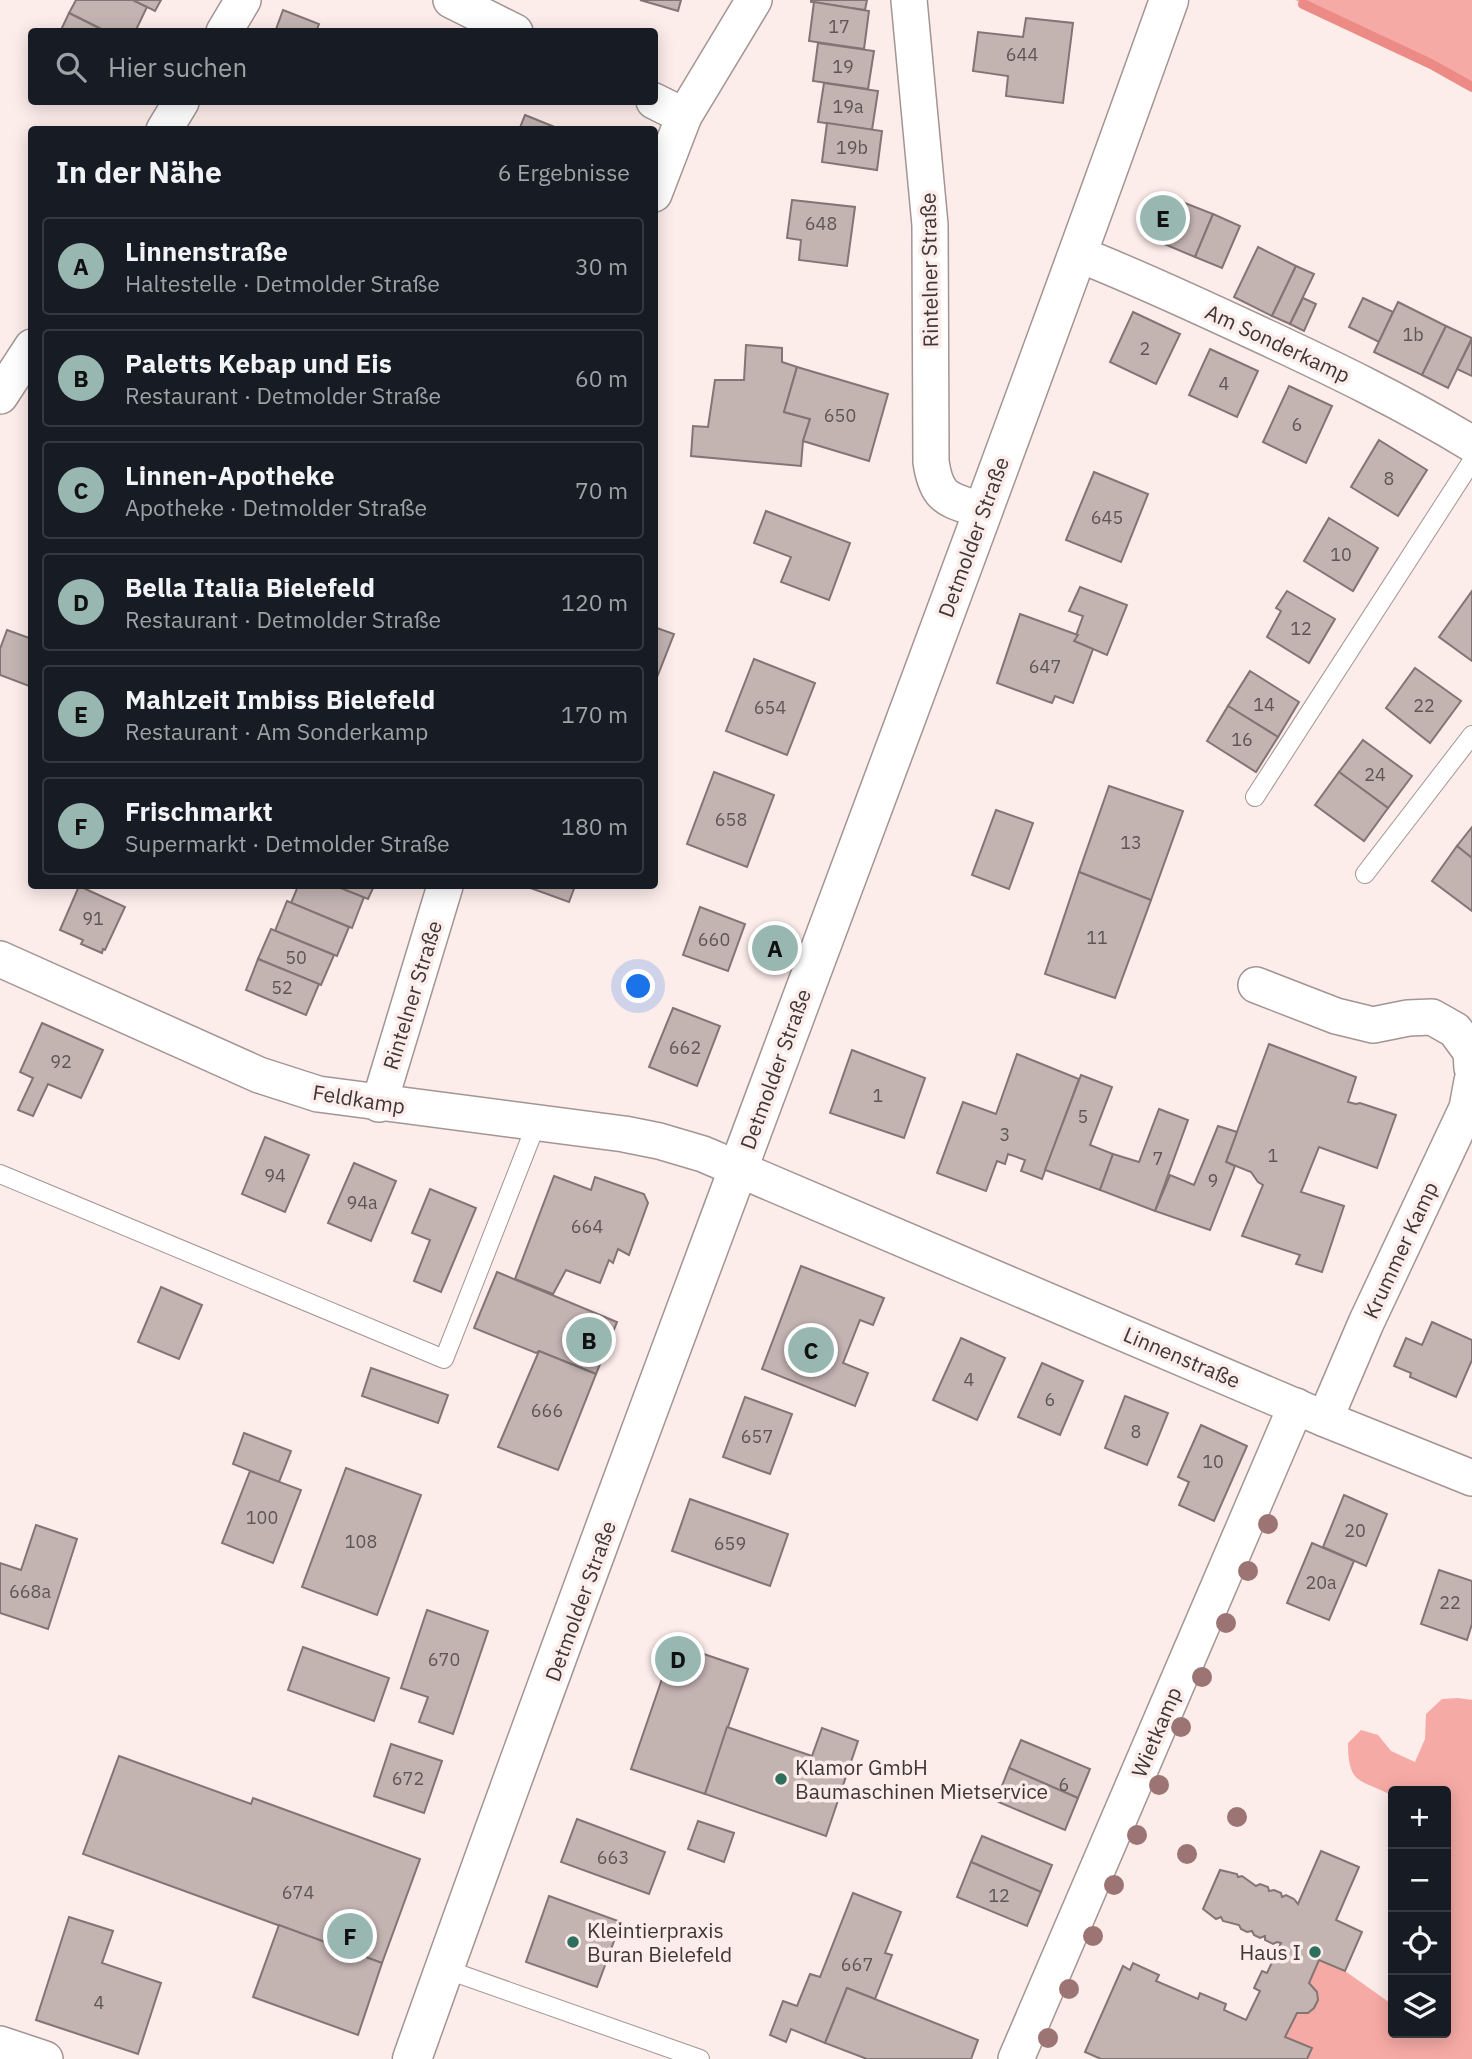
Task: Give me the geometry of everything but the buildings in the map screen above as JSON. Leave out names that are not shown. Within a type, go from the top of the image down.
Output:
[{"type":"street","points":[[226,28],[243,0]]},
{"type":"street","points":[[451,0],[506,28]]},
{"type":"street","points":[[658,171],[669,108],[754,0]]},
{"type":"street","name":"Rintelner Straße","points":[[909,0],[930,226],[930,462],[934,480],[946,498],[983,511]]},
{"type":"street","name":"Detmolder Straße","points":[[412,2059],[738,1169],[1078,254],[1169,0]]},
{"type":"street","points":[[166,126],[179,105]]},
{"type":"street","name":"Am Sonderkamp","points":[[1078,254],[1139,278],[1347,375],[1422,414],[1472,444]]},
{"type":"street","points":[[0,396],[28,353]]},
{"type":"street","name":"Rintelner Straße","points":[[379,1104],[443,889]]},
{"type":"street","name":"Feldkamp","points":[[0,958],[259,1075],[318,1094],[624,1134],[702,1154],[738,1169]]},
{"type":"street","points":[[1256,985],[1336,1016],[1373,1025],[1408,1018],[1432,1017],[1455,1030],[1471,1052],[1472,1068]]},
{"type":"street","name":"Krummer Kamp","points":[[1310,1412],[1366,1323],[1467,1108],[1472,1082]]},
{"type":"street","name":"Linnenstraße","points":[[738,1169],[1472,1478]]},
{"type":"street","name":"Wietkamp","points":[[1016,2059],[1310,1412]]},
{"type":"street","points":[[0,2044],[45,2059]]},
{"type":"lane","points":[[1255,797],[1472,461]]},
{"type":"lane","points":[[1365,874],[1472,735]]},
{"type":"lane","points":[[0,1174],[444,1359],[537,1122]]},
{"type":"lane","points":[[445,1969],[700,2059]]},
{"type":"shaded area","points":[[1295,0],[1472,0],[1472,84],[1432,62]]},
{"type":"shaded area","points":[[1442,1699],[1472,1700],[1472,2059],[1307,2059],[1312,2048],[1285,2037],[1297,2013],[1308,2013],[1316,2004],[1317,1991],[1309,1983],[1319,1960],[1345,1971],[1388,2001],[1388,2038],[1451,2038],[1451,1786],[1388,1786],[1388,1794],[1358,1779],[1354,1774],[1348,1743],[1361,1730],[1378,1735],[1391,1751],[1415,1762],[1425,1739],[1426,1714]]},
{"type":"waterway","points":[[1303,4],[1431,64],[1472,87]]},
{"type":"place","name":"Mahlzeit Imbiss Bielefeld","points":[[1163,218]]},
{"type":"place","name":"Linnenstraße","points":[[775,948]]},
{"type":"place","name":"Paletts Kebap und Eis","points":[[589,1340]]},
{"type":"place","name":"Linnen-Apotheke","points":[[811,1350]]},
{"type":"place","name":"Bella Italia Bielefeld","points":[[678,1659]]},
{"type":"place","name":"Klamor GmbH Baumaschinen Mietservice","points":[[781,1779]]},
{"type":"place","name":"Frischmarkt","points":[[350,1936]]},
{"type":"place","name":"Kleintierpraxis Buran Bielefeld","points":[[573,1942]]},
{"type":"place","name":"Haus I","points":[[1315,1952]]}]
